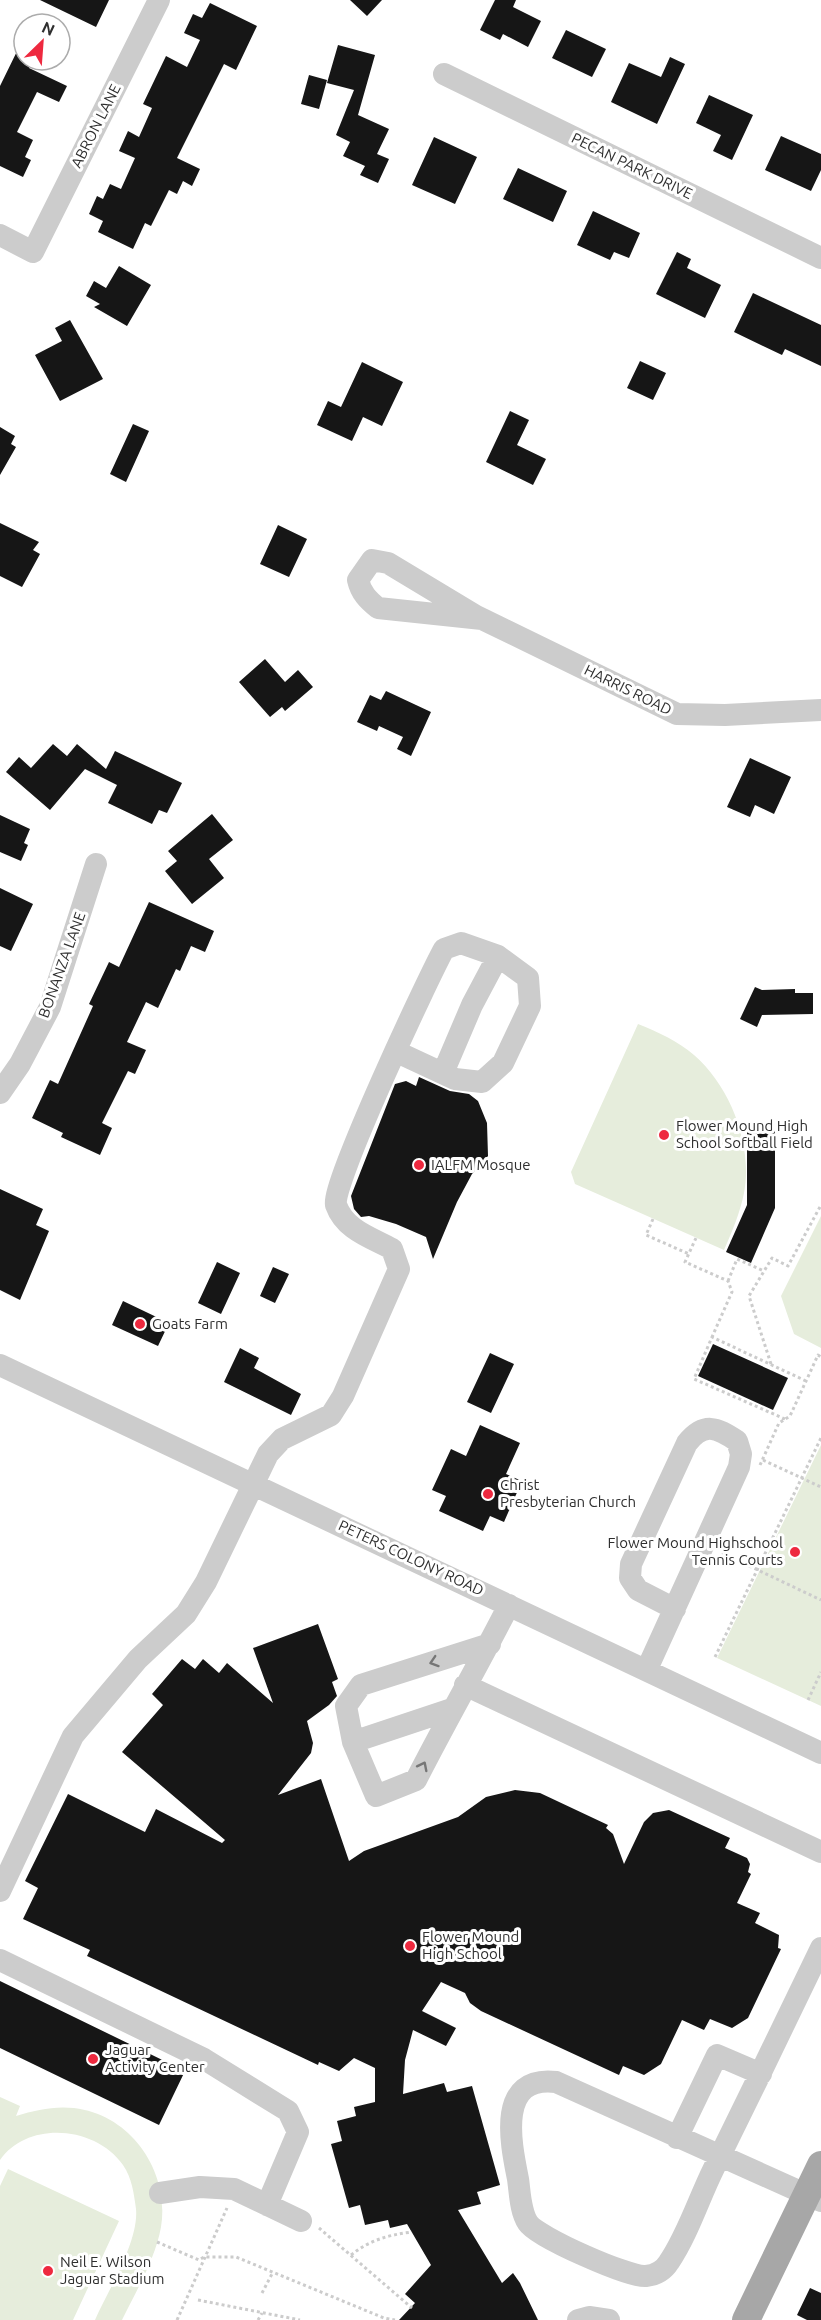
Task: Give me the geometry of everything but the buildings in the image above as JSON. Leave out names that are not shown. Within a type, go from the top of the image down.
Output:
[{"type":"main road","points":[[746,2320],[814,2198],[821,2165]]},
{"type":"street","name":"ABRON LANE","points":[[0,235],[33,252],[159,0]]},
{"type":"street","name":"PECAN PARK DRIVE","points":[[444,74],[821,258]]},
{"type":"street","name":"HARRIS ROAD","points":[[482,619],[378,608],[360,589],[358,580],[372,560],[388,563],[482,619],[677,714],[725,715],[821,710]]},
{"type":"street","name":"BONANZA LANE","points":[[0,1093],[20,1064],[50,1007],[96,864]]},
{"type":"street","points":[[0,1891],[73,1736],[138,1659],[186,1614],[206,1582],[252,1483],[274,1445],[331,1415],[343,1396],[399,1269],[392,1249],[344,1223],[335,1202],[339,1182],[356,1138],[444,949],[461,943],[498,956],[528,978],[530,1006],[503,1063],[482,1082],[455,1079],[397,1052]]},
{"type":"street","points":[[443,1073],[472,1005],[498,956]]},
{"type":"street","name":"PETERS COLONY ROAD","points":[[0,1365],[821,1753]]},
{"type":"street","points":[[647,1669],[675,1609],[739,1467],[741,1454],[737,1441],[709,1428],[696,1432],[687,1443],[631,1564],[630,1578],[638,1590],[675,1609]]},
{"type":"street","points":[[489,1644],[361,1685],[346,1706],[353,1742],[376,1796],[416,1780],[452,1709],[489,1644],[510,1605]]},
{"type":"street","points":[[465,1685],[821,1852]]},
{"type":"street","points":[[353,1742],[452,1709]]},
{"type":"street","points":[[814,2198],[719,2158],[561,2084],[544,2082],[530,2086],[515,2102],[509,2122],[522,2205],[529,2225],[545,2236],[627,2274],[653,2275],[667,2265],[672,2257],[719,2158],[761,2074],[821,1948]]},
{"type":"street","points":[[0,1960],[204,2059],[288,2110],[298,2132],[267,2205]]},
{"type":"street","points":[[677,2138],[717,2055],[761,2074]]},
{"type":"street","points":[[160,2193],[200,2187],[234,2189],[301,2221]]},
{"type":"street","points":[[578,2320],[588,2317],[609,2320]]},
{"type":"path","points":[[771,1364],[749,1296],[772,1258],[788,1266],[821,1204]]},
{"type":"path","points":[[653,1219],[646,1235],[689,1254]]},
{"type":"path","points":[[696,1238],[685,1262],[728,1281]]},
{"type":"path","points":[[764,1271],[736,1259],[728,1281],[732,1292],[694,1379],[785,1419]]},
{"type":"path","points":[[712,1337],[806,1381]]},
{"type":"path","points":[[715,1657],[821,1438]]},
{"type":"path","points":[[763,1460],[821,1487]]},
{"type":"path","points":[[704,1545],[821,1600]]},
{"type":"path","points":[[808,1700],[821,1672]]},
{"type":"path","points":[[177,2320],[234,2189]]},
{"type":"path","points":[[301,2221],[314,2223],[412,2308]]},
{"type":"path","points":[[351,2255],[365,2244],[388,2235],[412,2232]]},
{"type":"path","points":[[158,2242],[199,2260],[204,2257],[236,2257],[384,2318],[395,2320]]},
{"type":"path","points":[[262,2294],[273,2272]]},
{"type":"path","points":[[198,2300],[300,2320]]},
{"type":"path","points":[[258,2320],[262,2313]]},
{"type":"green space","name":"Flower Mound High School Softball Field","points":[[638,1024],[667,1037],[694,1055],[719,1083],[736,1118],[742,1137],[746,1175],[740,1208],[724,1250],[575,1184],[571,1172]]},
{"type":"green space","points":[[821,1216],[821,1348],[794,1334],[781,1296]]},
{"type":"green space","name":"Flower Mound Highschool Tennis Courts","points":[[821,1445],[821,1706],[717,1658]]},
{"type":"green space","points":[[0,2097],[20,2106],[16,2116],[38,2110],[59,2108],[74,2108],[95,2113],[113,2122],[129,2134],[143,2149],[153,2167],[162,2206],[161,2227],[150,2263],[122,2320],[95,2320],[128,2251],[136,2222],[131,2181],[126,2170],[111,2152],[96,2142],[62,2133],[27,2138],[12,2147],[0,2160]]},
{"type":"green space","name":"Neil E. Wilson Jaguar Stadium","points":[[8,2169],[119,2221],[73,2320],[0,2320],[0,2186]]},
{"type":"place","name":"Flower Mound High School Softball Field","points":[[664,1135]]},
{"type":"place","name":"IALFM Mosque","points":[[419,1165]]},
{"type":"place","name":"Goats Farm","points":[[140,1324]]},
{"type":"place","name":"Christ Presbyterian Church","points":[[488,1494]]},
{"type":"place","name":"Flower Mound Highschool Tennis Courts","points":[[795,1552]]},
{"type":"place","name":"Flower Mound High School","points":[[410,1946]]},
{"type":"place","name":"Jaguar Activity Center","points":[[93,2059]]},
{"type":"place","name":"Neil E. Wilson Jaguar Stadium","points":[[48,2271]]}]
